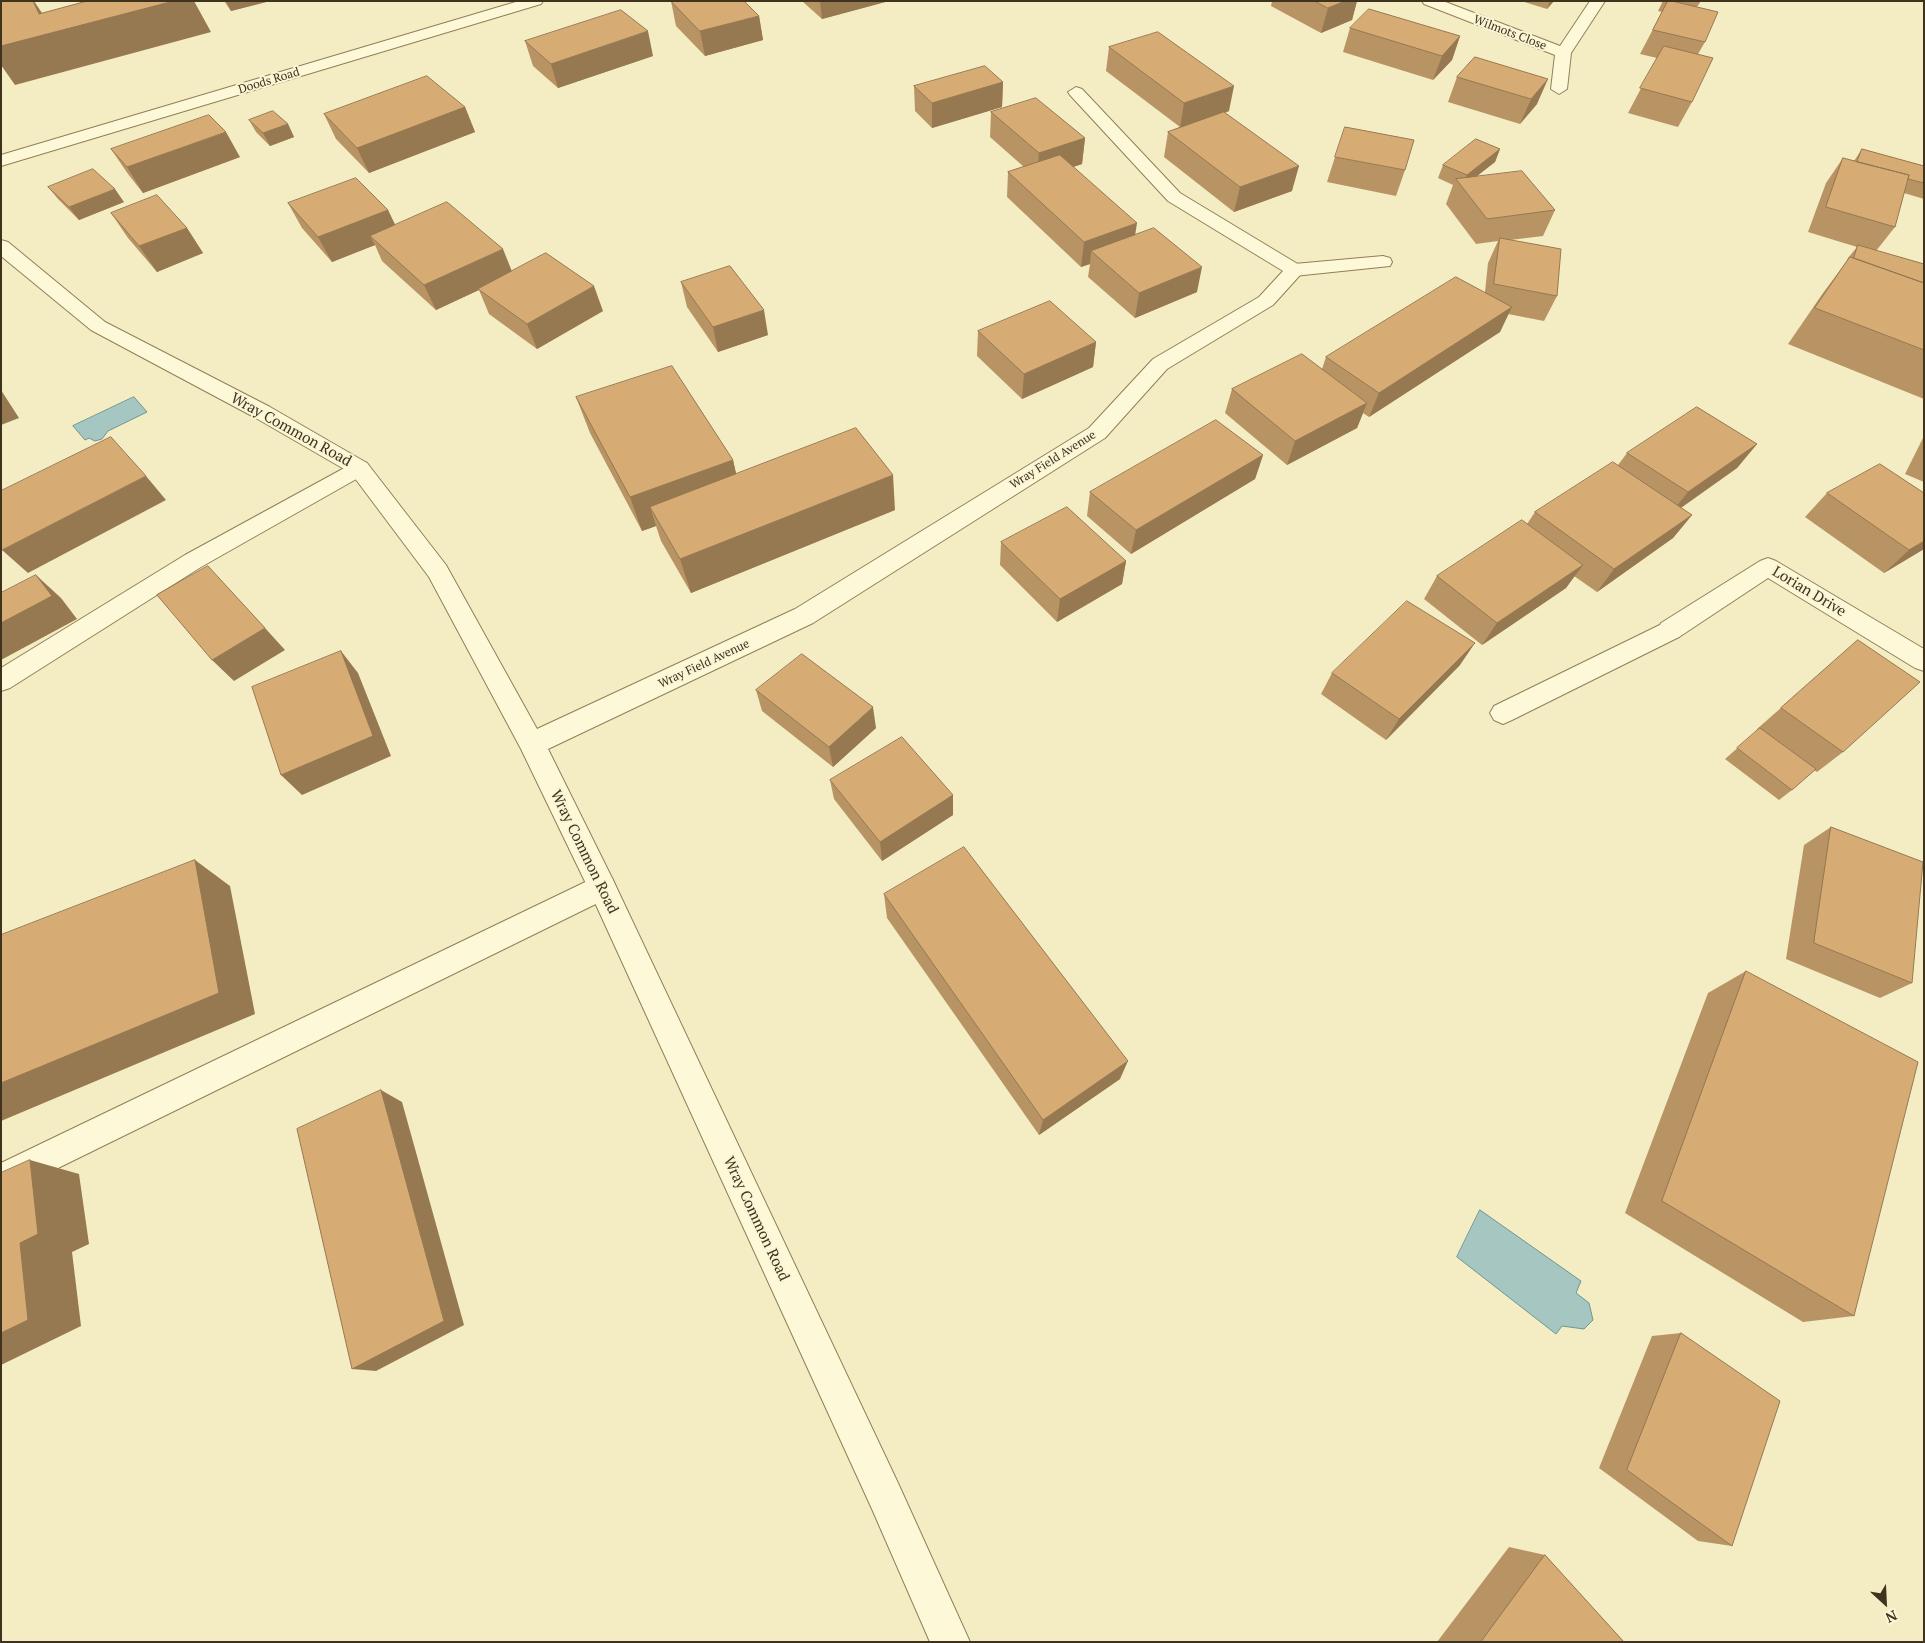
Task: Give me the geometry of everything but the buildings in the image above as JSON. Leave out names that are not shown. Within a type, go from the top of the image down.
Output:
[{"type":"street","name":"Doods Road","points":[[1,161],[536,1]]},
{"type":"street","name":"Wilmots Close","points":[[1429,1],[1564,53]]},
{"type":"street","name":"Wilmots Close","points":[[1559,89],[1564,53],[1598,1]]},
{"type":"street","points":[[1076,92],[1174,197],[1294,270],[1383,262]]},
{"type":"street","name":"Wray Common Road","points":[[1,246],[98,326],[262,412],[359,468],[438,570],[532,744],[602,888],[877,1478],[950,1642]]},
{"type":"street","name":"Wray Field Avenue","points":[[532,744],[804,616],[1097,433],[1160,364],[1266,301],[1294,270]]},
{"type":"street","points":[[1,682],[193,562],[359,468]]},
{"type":"street","name":"Lorian Drive","points":[[1503,713],[1670,630],[1768,567],[1924,662]]},
{"type":"street","points":[[1,1180],[602,888]]},
{"type":"water","points":[[134,397],[147,412],[108,431],[102,439],[95,441],[89,438],[85,440],[73,426]]},
{"type":"water","points":[[1480,1210],[1581,1281],[1576,1293],[1589,1303],[1593,1320],[1584,1329],[1562,1326],[1556,1334],[1457,1257]]}]
